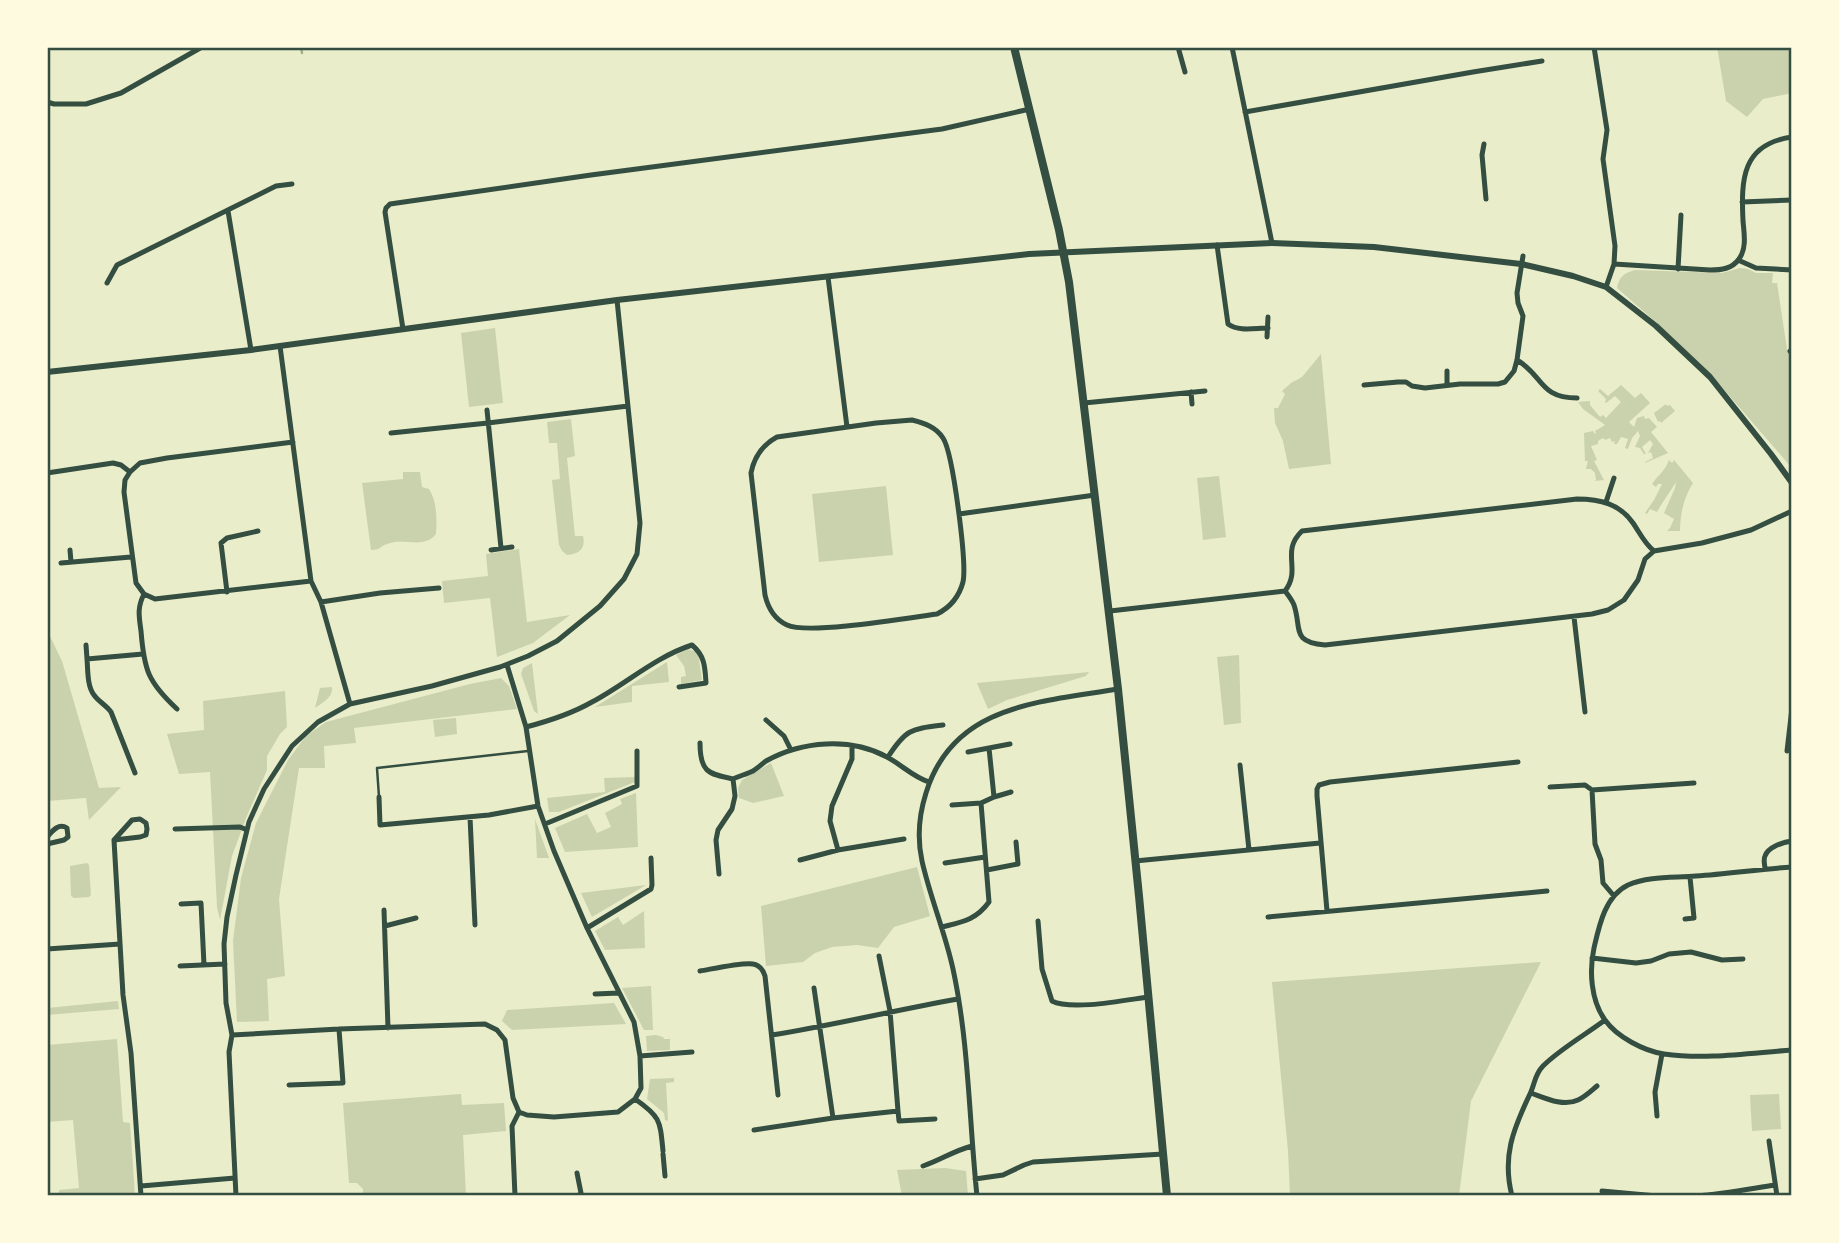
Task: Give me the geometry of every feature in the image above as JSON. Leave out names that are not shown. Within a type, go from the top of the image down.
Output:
[{"type":"main road","points":[[1014,47],[1069,282],[1110,611],[1167,1196]]},
{"type":"street","points":[[47,102],[86,104],[121,93],[202,47]]},
{"type":"street","points":[[1178,47],[1185,72]]},
{"type":"street","points":[[1232,47],[1272,243]]},
{"type":"street","points":[[1594,47],[1607,130],[1603,159],[1615,244],[1614,264],[1606,287]]},
{"type":"street","points":[[1245,112],[1542,61]]},
{"type":"street","points":[[403,329],[385,212],[390,204],[942,129],[1030,109]]},
{"type":"street","points":[[1614,264],[1678,269],[1720,270],[1729,267],[1738,260],[1744,248],[1742,202],[1744,178],[1751,158],[1771,142],[1792,137]]},
{"type":"street","points":[[1484,144],[1482,155],[1486,199]]},
{"type":"street","points":[[107,283],[117,265],[276,187],[292,184]]},
{"type":"street","points":[[1742,202],[1792,200]]},
{"type":"street","points":[[228,211],[251,350]]},
{"type":"street","points":[[1678,269],[1681,215]]},
{"type":"street","points":[[47,372],[251,350],[617,300],[1029,254],[1272,243],[1374,247],[1521,264],[1606,287],[1656,326],[1710,377],[1792,482]]},
{"type":"street","points":[[1217,245],[1226,321],[1235,328],[1268,328]]},
{"type":"street","points":[[1364,385],[1406,382],[1425,388],[1505,382],[1511,376],[1517,360],[1523,316],[1517,293],[1523,256]]},
{"type":"street","points":[[1738,260],[1756,268],[1792,270]]},
{"type":"street","points":[[828,277],[847,427]]},
{"type":"street","points":[[236,1196],[229,1052],[232,1035],[226,1003],[224,944],[227,917],[249,822],[264,789],[292,746],[318,722],[350,704],[428,687],[507,665],[528,656],[557,641],[598,608],[624,579],[637,554],[640,523],[617,300]]},
{"type":"street","points":[[1267,337],[1268,317]]},
{"type":"street","points":[[280,346],[311,582],[321,602],[350,704]]},
{"type":"street","points":[[1517,360],[1527,366],[1545,389],[1562,398],[1577,398]]},
{"type":"street","points":[[1447,370],[1447,385]]},
{"type":"street","points":[[1084,403],[1205,391]]},
{"type":"street","points":[[1191,392],[1192,404]]},
{"type":"street","points":[[1559,408],[1562,398]]},
{"type":"street","points":[[391,433],[628,405]]},
{"type":"street","points":[[487,410],[501,548]]},
{"type":"street","points":[[912,420],[937,430],[948,446],[959,514],[964,579],[959,594],[947,609],[937,614],[810,629],[796,628],[779,620],[767,605],[752,465],[763,447],[777,437],[912,420]]},
{"type":"street","points":[[293,442],[140,463],[125,480],[131,557],[136,583],[144,594],[155,599],[311,582]]},
{"type":"street","points":[[47,473],[113,463],[130,472]]},
{"type":"street","points":[[1606,502],[1615,478]]},
{"type":"street","points":[[959,514],[1096,495]]},
{"type":"street","points":[[1110,611],[1284,591],[1290,584],[1293,572],[1292,544],[1302,531],[1577,499],[1606,502],[1625,514],[1644,542],[1654,551]]},
{"type":"street","points":[[1284,591],[1293,602],[1300,633],[1310,644],[1318,645],[1574,617],[1608,610],[1625,600],[1638,580],[1645,559],[1654,551],[1702,543],[1752,530],[1792,511]]},
{"type":"street","points":[[227,592],[221,543],[227,538],[258,531]]},
{"type":"street","points":[[491,550],[512,547]]},
{"type":"street","points":[[70,550],[71,562]]},
{"type":"street","points":[[61,563],[131,557]]},
{"type":"street","points":[[321,602],[439,588]]},
{"type":"street","points":[[144,594],[138,606],[146,669],[152,683],[177,709]]},
{"type":"street","points":[[1574,617],[1584,712]]},
{"type":"street","points":[[86,645],[90,686],[94,695],[111,712],[135,773]]},
{"type":"street","points":[[526,727],[591,704],[648,666],[692,645],[705,661],[706,683],[679,687]]},
{"type":"street","points":[[87,659],[142,654]]},
{"type":"street","points":[[232,1035],[485,1024],[497,1030],[505,1041],[513,1098],[519,1112],[554,1117],[618,1112],[635,1100],[641,1087],[640,1056],[634,1022],[587,928],[554,851],[538,806],[526,727],[507,665]]},
{"type":"street","points":[[977,1196],[964,1037],[942,927],[922,860],[919,833],[922,807],[929,782],[950,747],[984,720],[1007,710],[1040,702],[1118,689]]},
{"type":"street","points":[[1787,751],[1792,708]]},
{"type":"street","points":[[932,718],[933,726]]},
{"type":"street","points":[[766,720],[784,736],[791,750]]},
{"type":"street","points":[[888,757],[906,734],[916,729],[943,725]]},
{"type":"street","points":[[700,743],[702,764],[707,771],[733,779],[791,750],[838,743],[864,748],[888,757],[918,779],[929,782]]},
{"type":"street","points":[[968,752],[1010,744]]},
{"type":"street","points":[[838,850],[830,821],[832,806],[852,759],[852,746]]},
{"type":"street","points":[[989,748],[994,797]]},
{"type":"street","points":[[545,824],[638,786],[637,751]]},
{"type":"street","points":[[1327,911],[1317,796],[1320,785],[1518,762]]},
{"type":"street","points":[[1240,765],[1249,850]]},
{"type":"street","points":[[719,874],[716,840],[718,831],[732,809],[735,796],[733,779]]},
{"type":"street","points":[[1550,787],[1586,785],[1592,790],[1694,783]]},
{"type":"street","points":[[1592,790],[1595,844],[1601,860],[1603,883],[1614,896]]},
{"type":"street","points":[[952,805],[981,803],[1011,792]]},
{"type":"street","points":[[379,797],[380,825],[489,815],[538,806]]},
{"type":"street","points":[[942,927],[967,920],[982,912],[989,902],[981,803]]},
{"type":"street","points":[[470,817],[475,925]]},
{"type":"street","points":[[114,840],[146,835],[146,823],[140,819],[131,820],[114,840],[141,1196]]},
{"type":"street","points":[[47,837],[58,826],[68,828],[68,836],[64,840],[47,844]]},
{"type":"street","points":[[175,830],[240,827],[247,830]]},
{"type":"street","points":[[800,860],[838,850],[904,839]]},
{"type":"street","points":[[987,870],[1018,864],[1016,842]]},
{"type":"street","points":[[1765,869],[1765,856],[1768,852],[1779,844],[1792,842]]},
{"type":"street","points":[[1135,861],[1320,843]]},
{"type":"street","points":[[945,863],[985,857]]},
{"type":"street","points":[[587,928],[651,889],[651,858]]},
{"type":"street","points":[[1792,867],[1648,879],[1627,886],[1614,896],[1600,921],[1592,958],[1592,983],[1605,1020],[1637,1045],[1662,1054],[1707,1056],[1792,1050]]},
{"type":"street","points":[[1685,919],[1694,918],[1690,877]]},
{"type":"street","points":[[1268,917],[1547,891]]},
{"type":"street","points":[[181,904],[201,903],[204,965]]},
{"type":"street","points":[[384,910],[388,1028]]},
{"type":"street","points":[[385,926],[416,918]]},
{"type":"street","points":[[1038,920],[1042,969],[1052,1001],[1062,1005],[1077,1005],[1148,997]]},
{"type":"street","points":[[47,948],[120,944]]},
{"type":"street","points":[[1592,958],[1636,963],[1669,954],[1690,953],[1722,960],[1743,959]]},
{"type":"street","points":[[879,956],[890,1011],[899,1121],[935,1119]]},
{"type":"street","points":[[180,966],[225,964]]},
{"type":"street","points":[[700,971],[746,964],[754,964],[762,969],[778,1095]]},
{"type":"street","points":[[814,988],[833,1118]]},
{"type":"street","points":[[595,994],[619,993]]},
{"type":"street","points":[[772,1035],[958,999]]},
{"type":"street","points":[[1512,1196],[1508,1157],[1517,1122],[1534,1080],[1544,1065],[1605,1020]]},
{"type":"street","points":[[289,1084],[343,1083],[339,1029]]},
{"type":"street","points":[[640,1056],[692,1052]]},
{"type":"street","points":[[1657,1116],[1655,1093],[1662,1054]]},
{"type":"street","points":[[1531,1093],[1567,1103],[1576,1101],[1597,1086]]},
{"type":"street","points":[[635,1100],[659,1119],[665,1175]]},
{"type":"street","points":[[754,1130],[898,1111]]},
{"type":"street","points":[[515,1196],[512,1126],[519,1112]]},
{"type":"street","points":[[1769,1141],[1777,1196]]},
{"type":"street","points":[[923,1166],[972,1146]]},
{"type":"street","points":[[975,1179],[1003,1175],[1033,1162],[1163,1154]]},
{"type":"street","points":[[577,1173],[581,1193],[578,1196]]},
{"type":"street","points":[[141,1186],[235,1178]]},
{"type":"street","points":[[1624,1193],[1625,1185]]},
{"type":"street","points":[[1696,1196],[1721,1195],[1775,1185]]},
{"type":"street","points":[[1602,1191],[1657,1196]]},
{"type":"lane","points":[[379,797],[377,768],[529,751]]},
{"type":"green space","points":[[1717,47],[1792,47],[1792,93],[1763,99],[1747,117],[1726,101]]},
{"type":"green space","points":[[1740,268],[1756,273],[1773,273],[1772,283],[1777,283],[1787,349],[1792,363],[1792,468],[1713,377],[1617,288],[1623,276],[1635,270],[1722,273]]},
{"type":"green space","points":[[495,328],[503,403],[469,407],[461,333]]},
{"type":"green space","points":[[1321,354],[1331,464],[1289,469],[1283,441],[1275,423],[1274,408],[1278,408],[1285,394],[1282,391],[1302,377]]},
{"type":"green space","points":[[1621,385],[1635,398],[1641,393],[1650,403],[1629,422],[1634,427],[1637,418],[1649,418],[1657,427],[1651,432],[1668,453],[1645,463],[1653,458],[1651,452],[1648,453],[1653,444],[1650,440],[1642,447],[1646,454],[1635,447],[1640,436],[1638,431],[1628,449],[1625,448],[1628,439],[1621,437],[1617,444],[1614,444],[1615,441],[1612,442],[1610,438],[1603,438],[1598,444],[1591,446],[1597,460],[1594,461],[1604,480],[1594,481],[1595,473],[1586,469],[1588,461],[1585,461],[1584,433],[1593,431],[1595,434],[1595,431],[1605,425],[1578,402],[1590,401],[1590,405],[1600,417],[1603,415],[1606,418],[1621,402],[1615,396],[1606,403],[1606,399],[1598,391],[1600,389],[1608,396]]},
{"type":"green space","points":[[1666,404],[1675,411],[1661,423],[1658,422],[1654,413]]},
{"type":"green space","points":[[571,419],[575,456],[567,458],[575,536],[583,536],[584,541],[581,550],[567,555],[559,545],[552,480],[560,479],[557,443],[549,443],[547,422]]},
{"type":"green space","points":[[1669,460],[1672,463],[1674,460],[1693,483],[1683,506],[1680,531],[1667,531],[1674,519],[1664,513],[1676,482],[1657,512],[1650,509],[1645,513],[1662,484],[1656,487],[1652,484]]},
{"type":"green space","points":[[403,472],[420,472],[422,487],[429,489],[432,494],[436,510],[436,534],[426,541],[393,542],[371,550],[362,483],[403,479]]},
{"type":"green space","points":[[1219,476],[1226,537],[1203,540],[1197,478]]},
{"type":"green space","points":[[886,486],[893,555],[819,562],[812,494]]},
{"type":"green space","points":[[519,549],[527,622],[570,615],[533,643],[497,657],[490,598],[444,603],[442,581],[488,576],[486,554]]},
{"type":"green space","points":[[47,630],[62,661],[99,788],[121,787],[89,820],[86,798],[47,801]]},
{"type":"green space","points":[[688,649],[696,652],[702,680],[681,684],[681,677],[686,676],[684,666],[676,655]]},
{"type":"green space","points":[[1239,655],[1241,723],[1224,725],[1217,657]]},
{"type":"green space","points":[[667,662],[669,682],[632,686],[632,702],[595,707]]},
{"type":"green space","points":[[532,663],[538,714],[534,711],[521,674],[523,668]]},
{"type":"green space","points":[[1089,672],[1086,676],[1007,700],[988,709],[977,683]]},
{"type":"green space","points":[[501,678],[509,686],[517,709],[354,728],[356,743],[324,746],[325,768],[299,768],[279,899],[285,976],[267,979],[269,1021],[237,1022],[233,941],[241,878],[256,823],[288,760],[306,736],[326,722]]},
{"type":"green space","points":[[332,687],[329,697],[315,708],[320,688]]},
{"type":"green space","points":[[285,691],[287,727],[267,756],[267,770],[232,856],[220,920],[217,907],[210,772],[179,774],[167,734],[204,730],[203,701]]},
{"type":"green space","points":[[456,718],[457,734],[435,737],[433,720]]},
{"type":"green space","points":[[771,763],[784,796],[753,803],[739,798],[738,788],[742,780]]},
{"type":"green space","points":[[635,777],[635,782],[559,812],[549,812],[547,798],[605,792],[604,778]]},
{"type":"green space","points":[[636,793],[638,847],[565,852],[555,828],[587,814],[597,833],[611,827],[605,813],[622,804],[620,799]]},
{"type":"green space","points":[[535,819],[549,858],[537,858]]},
{"type":"green space","points":[[87,863],[91,895],[74,898],[71,896],[70,866]]},
{"type":"green space","points":[[917,867],[930,916],[894,927],[878,948],[857,945],[832,947],[815,953],[803,962],[766,966],[761,906]]},
{"type":"green space","points":[[646,885],[592,917],[581,893]]},
{"type":"green space","points":[[644,911],[645,948],[605,950],[595,931],[618,917],[623,925]]},
{"type":"green space","points":[[1541,962],[1471,1101],[1459,1196],[1290,1196],[1272,982]]},
{"type":"green space","points":[[651,986],[653,1030],[644,1030],[622,988]]},
{"type":"green space","points":[[118,1001],[119,1009],[47,1015],[47,1008]]},
{"type":"green space","points":[[614,1003],[626,1024],[512,1030],[502,1021],[507,1010]]},
{"type":"green space","points":[[656,1035],[670,1039],[670,1050],[647,1051],[646,1036]]},
{"type":"green space","points":[[117,1039],[123,1122],[130,1123],[135,1196],[59,1196],[59,1190],[79,1188],[73,1120],[47,1122],[47,1045]]},
{"type":"green space","points":[[674,1078],[674,1082],[666,1083],[668,1121],[665,1120],[664,1113],[647,1099],[650,1079]]},
{"type":"green space","points":[[461,1094],[462,1105],[504,1103],[506,1131],[463,1135],[466,1196],[363,1196],[363,1189],[357,1183],[349,1183],[343,1103]]},
{"type":"green space","points":[[1779,1094],[1781,1129],[1752,1131],[1750,1095]]},
{"type":"green space","points":[[945,1168],[966,1171],[968,1196],[902,1196],[897,1170]]},
{"type":"waterway","points":[[301,47],[302,53]]}]
